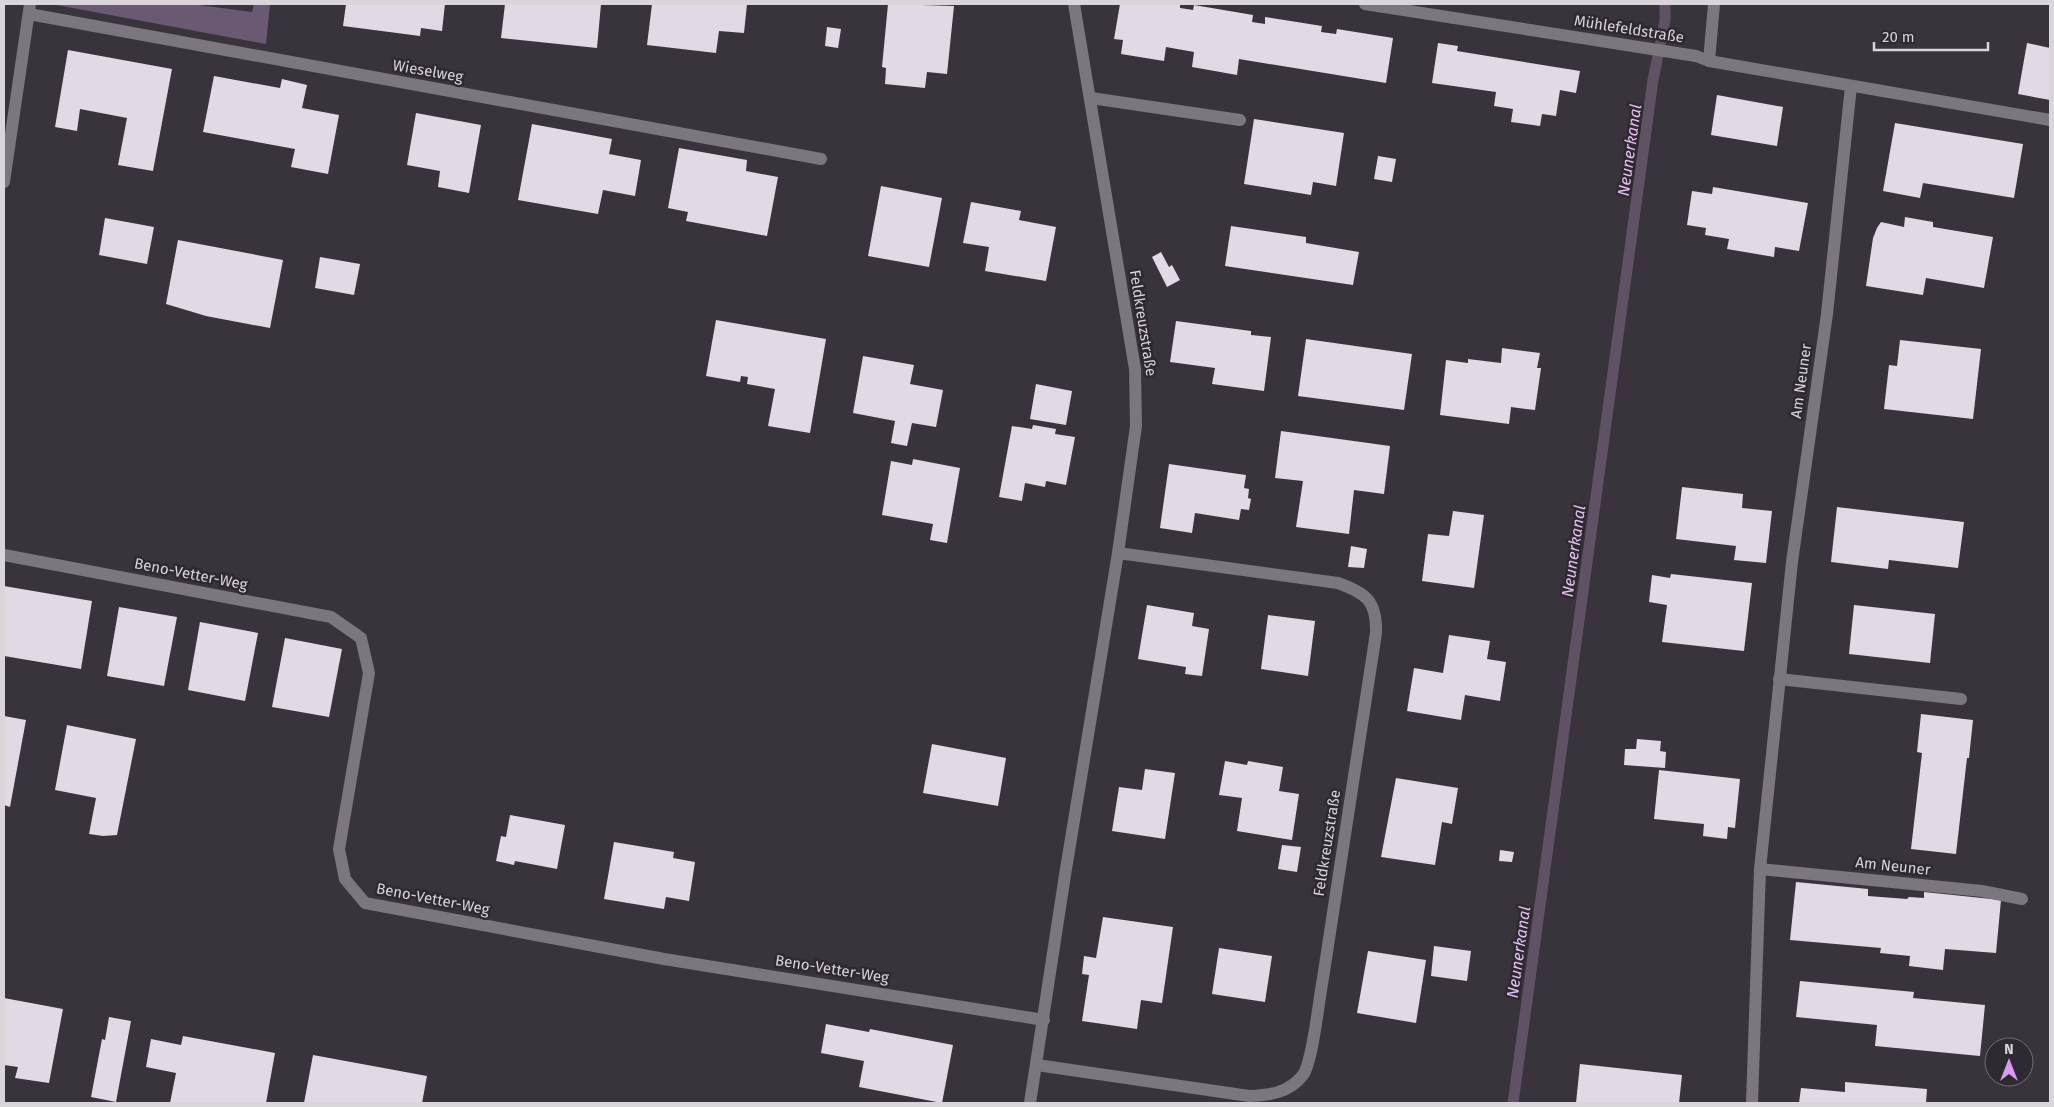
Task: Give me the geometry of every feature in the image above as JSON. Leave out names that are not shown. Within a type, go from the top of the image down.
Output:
[{"type":"street","name":"Feldkreuzstraße","points":[[1030,1103],[1118,553],[1136,426],[1136,386],[1091,98],[1074,4]]},
{"type":"street","name":"Mühlefeldstraße","points":[[1365,4],[1696,56],[1709,61],[2050,120]]},
{"type":"street","points":[[1709,61],[1714,4]]},
{"type":"street","points":[[4,182],[30,9]]},
{"type":"street","name":"Wieselweg","points":[[30,9],[821,159]]},
{"type":"street","name":"Am Neuner","points":[[1752,1103],[1760,870],[1792,562],[1826,314],[1851,86]]},
{"type":"street","points":[[1091,98],[1240,120]]},
{"type":"street","name":"Feldkreuzstraße","points":[[1037,1065],[1249,1096],[1269,1095],[1289,1089],[1304,1073],[1311,1049],[1325,962],[1376,633],[1377,618],[1371,605],[1360,591],[1338,583],[1118,553]]},
{"type":"street","name":"Beno-Vetter-Weg","points":[[4,554],[331,617],[360,638],[369,673],[338,848],[345,879],[365,903],[664,959],[1044,1020]]},
{"type":"street","points":[[1779,679],[1961,699]]},
{"type":"street","name":"Am Neuner","points":[[1760,870],[1982,891],[2022,899]]},
{"type":"shaded area","points":[[51,4],[191,4],[252,12],[254,4],[270,4],[266,44]]},
{"type":"building","points":[[346,4],[445,4],[442,31],[421,28],[420,36],[343,26]]},
{"type":"building","points":[[505,4],[601,4],[597,48],[501,38]]},
{"type":"building","points":[[652,4],[747,4],[744,33],[719,31],[716,53],[647,45]]},
{"type":"building","points":[[888,4],[954,6],[947,74],[927,72],[925,88],[885,84],[886,68],[882,67]]},
{"type":"building","points":[[1120,4],[1180,4],[1180,8],[1193,10],[1194,5],[1253,15],[1252,22],[1265,24],[1265,17],[1322,26],[1321,32],[1336,34],[1337,29],[1393,38],[1386,83],[1239,59],[1237,75],[1192,67],[1194,52],[1166,47],[1164,61],[1121,54],[1123,40],[1114,39]]},
{"type":"building","points":[[827,27],[841,29],[838,48],[825,46]]},
{"type":"building","points":[[1438,43],[1458,46],[1457,51],[1580,71],[1576,93],[1560,90],[1556,116],[1542,114],[1540,126],[1511,122],[1513,109],[1494,106],[1496,92],[1432,83]]},
{"type":"building","points":[[2027,43],[2050,48],[2050,100],[2018,94]]},
{"type":"building","points":[[68,50],[172,69],[153,171],[118,165],[127,118],[80,109],[77,131],[55,127]]},
{"type":"building","points":[[214,76],[280,88],[282,79],[307,85],[302,108],[339,115],[328,174],[291,167],[295,149],[203,132]]},
{"type":"building","points":[[1717,95],[1783,107],[1777,146],[1711,135]]},
{"type":"building","points":[[416,113],[481,125],[469,193],[438,187],[440,171],[407,165]]},
{"type":"building","points":[[1254,119],[1344,133],[1336,186],[1313,182],[1311,195],[1244,184]]},
{"type":"building","points":[[1895,123],[2023,144],[2014,198],[1923,183],[1920,198],[1883,191]]},
{"type":"building","points":[[532,124],[612,139],[609,154],[641,160],[635,196],[603,190],[598,214],[518,200]]},
{"type":"building","points":[[679,148],[747,160],[746,171],[778,177],[767,236],[686,221],[688,212],[668,208]]},
{"type":"building","points":[[1378,156],[1396,159],[1392,182],[1374,179]]},
{"type":"building","points":[[881,186],[942,198],[929,267],[868,256]]},
{"type":"building","points":[[1713,187],[1808,203],[1799,251],[1775,247],[1774,257],[1727,249],[1729,239],[1705,235],[1706,228],[1687,225],[1692,191],[1712,194]]},
{"type":"building","points":[[971,202],[1021,211],[1019,220],[1056,227],[1046,281],[985,271],[989,247],[963,243]]},
{"type":"building","points":[[1905,217],[1933,222],[1933,227],[1993,237],[1984,288],[1926,278],[1923,295],[1866,286],[1873,238],[1877,228],[1881,222],[1904,227]]},
{"type":"building","points":[[105,218],[154,227],[147,264],[99,255]]},
{"type":"building","points":[[1231,226],[1306,237],[1306,243],[1359,252],[1353,285],[1225,266]]},
{"type":"building","points":[[178,240],[283,260],[270,328],[206,316],[166,304]]},
{"type":"building","points":[[1161,252],[1169,267],[1172,265],[1180,280],[1167,287],[1152,257]]},
{"type":"building","points":[[320,257],[360,264],[354,295],[315,288]]},
{"type":"building","points":[[716,320],[826,339],[810,433],[768,426],[775,389],[747,384],[748,377],[741,376],[740,382],[706,376]]},
{"type":"building","points":[[1176,321],[1251,331],[1251,335],[1271,337],[1264,391],[1212,384],[1215,368],[1170,362]]},
{"type":"building","points":[[1306,339],[1412,354],[1404,410],[1298,396]]},
{"type":"building","points":[[1900,340],[1981,349],[1973,419],[1884,409],[1889,365],[1897,366]]},
{"type":"building","points":[[1502,348],[1540,353],[1537,368],[1541,368],[1535,410],[1511,407],[1509,424],[1440,415],[1446,360],[1468,363],[1468,359],[1501,363]]},
{"type":"building","points":[[863,356],[914,365],[910,384],[943,390],[936,427],[912,423],[907,446],[891,443],[895,421],[853,413]]},
{"type":"building","points":[[1036,384],[1072,391],[1066,425],[1030,419]]},
{"type":"building","points":[[1033,425],[1056,429],[1055,434],[1075,437],[1066,485],[1046,481],[1045,487],[1025,483],[1022,501],[999,497],[1012,426],[1032,429]]},
{"type":"building","points":[[1281,431],[1390,446],[1384,494],[1354,490],[1349,534],[1296,527],[1303,481],[1275,478]]},
{"type":"building","points":[[913,459],[960,468],[947,543],[930,540],[933,524],[882,515],[891,461],[912,465]]},
{"type":"building","points":[[1169,464],[1246,475],[1244,488],[1249,489],[1248,498],[1251,499],[1249,510],[1241,509],[1239,520],[1195,513],[1192,533],[1160,528]]},
{"type":"building","points":[[1682,487],[1743,494],[1742,508],[1772,511],[1766,563],[1734,560],[1736,546],[1676,539]]},
{"type":"building","points":[[1837,507],[1964,522],[1958,568],[1889,560],[1888,569],[1831,562]]},
{"type":"building","points":[[1453,511],[1484,515],[1474,588],[1422,581],[1428,534],[1449,536]]},
{"type":"building","points":[[1351,546],[1367,549],[1364,568],[1348,567]]},
{"type":"building","points":[[1671,574],[1752,583],[1744,651],[1662,642],[1667,605],[1649,602],[1652,575],[1670,578]]},
{"type":"building","points":[[4,586],[92,601],[81,669],[4,656]]},
{"type":"building","points":[[1147,605],[1194,613],[1192,626],[1209,629],[1202,676],[1185,674],[1186,667],[1138,659]]},
{"type":"building","points":[[1854,605],[1935,614],[1930,663],[1849,654]]},
{"type":"building","points":[[119,607],[177,617],[164,686],[107,676]]},
{"type":"building","points":[[1268,615],[1315,621],[1308,676],[1261,669]]},
{"type":"building","points":[[200,622],[258,633],[245,701],[188,690]]},
{"type":"building","points":[[1449,635],[1490,641],[1487,659],[1506,662],[1500,701],[1465,695],[1461,720],[1407,711],[1414,668],[1443,673]]},
{"type":"building","points":[[285,638],[342,649],[329,717],[272,707]]},
{"type":"building","points":[[1921,714],[1973,720],[1956,854],[1911,849],[1922,753],[1917,752]]},
{"type":"building","points":[[4,716],[26,720],[10,807],[4,805]]},
{"type":"building","points":[[67,725],[136,739],[117,835],[89,834],[96,798],[55,790]]},
{"type":"building","points":[[1637,739],[1661,741],[1660,751],[1666,752],[1665,768],[1624,765],[1625,749],[1636,749]]},
{"type":"building","points":[[932,744],[1006,758],[998,806],[923,793]]},
{"type":"building","points":[[1225,761],[1247,765],[1248,761],[1283,767],[1279,791],[1299,794],[1292,840],[1237,831],[1242,798],[1219,795]]},
{"type":"building","points":[[1145,769],[1175,773],[1165,839],[1112,831],[1119,787],[1142,790]]},
{"type":"building","points":[[1659,770],[1740,779],[1735,828],[1728,827],[1727,839],[1703,836],[1704,824],[1654,819]]},
{"type":"building","points":[[1396,778],[1458,788],[1452,824],[1442,822],[1435,865],[1381,857]]},
{"type":"building","points":[[510,815],[565,825],[557,869],[515,861],[514,865],[496,861],[501,836],[506,837]]},
{"type":"building","points":[[614,842],[674,852],[673,858],[695,862],[689,901],[666,897],[664,909],[604,899]]},
{"type":"building","points":[[1282,845],[1301,847],[1297,872],[1278,869]]},
{"type":"building","points":[[1500,850],[1514,852],[1512,862],[1499,861]]},
{"type":"building","points":[[1796,882],[1868,889],[1868,896],[1907,899],[1909,897],[1924,898],[1924,892],[2001,900],[1996,953],[1945,949],[1943,970],[1909,966],[1910,956],[1880,953],[1881,948],[1790,940]]},
{"type":"building","points":[[1103,917],[1173,927],[1162,1003],[1141,1000],[1137,1029],[1082,1021],[1089,975],[1082,974],[1084,956],[1096,958]]},
{"type":"building","points":[[1434,946],[1471,951],[1467,981],[1431,976]]},
{"type":"building","points":[[1219,948],[1272,956],[1265,1002],[1212,994]]},
{"type":"building","points":[[1368,951],[1426,960],[1416,1023],[1357,1013]]},
{"type":"building","points":[[1800,981],[1914,992],[1913,998],[1985,1005],[1980,1056],[1875,1046],[1877,1025],[1796,1017]]},
{"type":"building","points":[[4,998],[63,1009],[49,1083],[15,1078],[18,1067],[4,1065]]},
{"type":"building","points":[[109,1017],[131,1021],[116,1102],[91,1097],[102,1039],[105,1040]]},
{"type":"building","points":[[826,1024],[869,1032],[870,1029],[953,1045],[942,1103],[859,1087],[864,1061],[821,1053]]},
{"type":"building","points":[[183,1036],[275,1053],[266,1103],[170,1103],[176,1073],[146,1067],[151,1039],[181,1045]]},
{"type":"building","points":[[313,1055],[427,1076],[422,1103],[304,1103]]},
{"type":"building","points":[[1580,1064],[1682,1075],[1679,1103],[1576,1103]]},
{"type":"building","points":[[1845,1082],[1927,1089],[1926,1103],[1799,1103],[1801,1088],[1845,1092]]},
{"type":"waterway","name":"Neunerkanal","points":[[1513,1103],[1653,80],[1665,21],[1665,4]]}]
